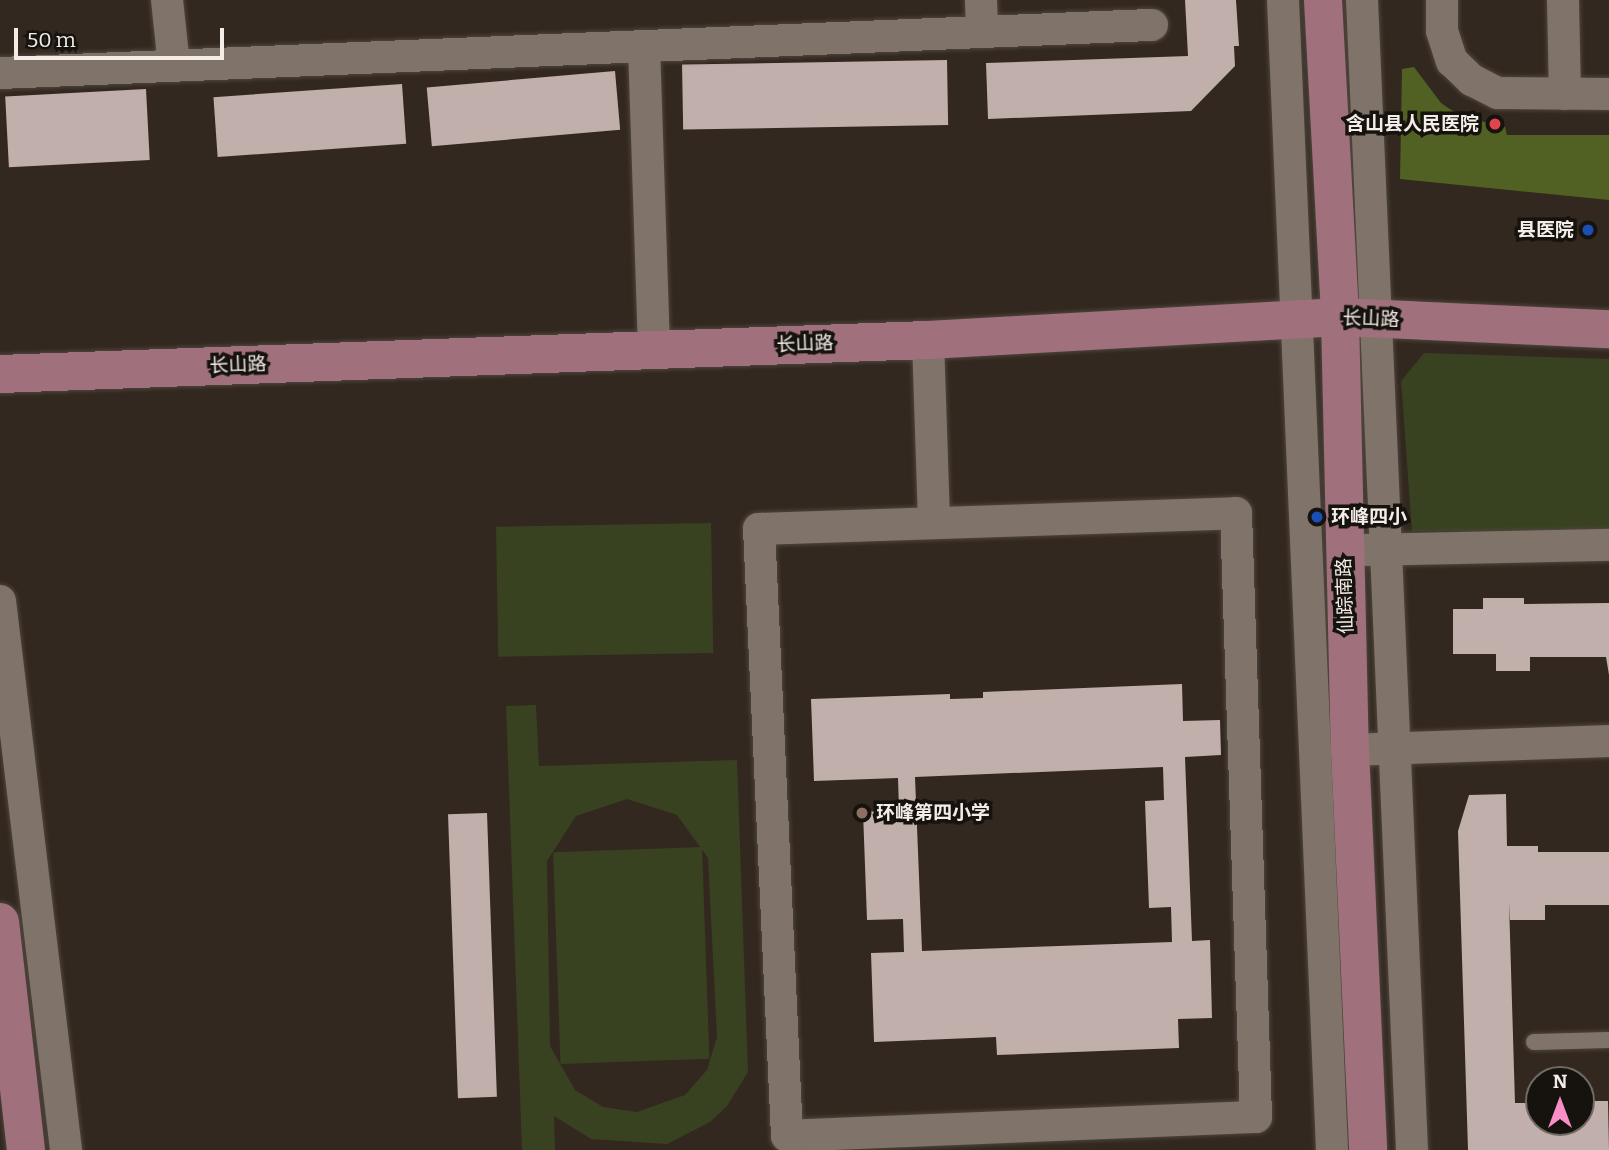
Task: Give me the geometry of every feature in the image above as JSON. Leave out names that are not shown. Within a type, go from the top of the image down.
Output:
[{"type":"street","points":[[167,0],[174,66]]},
{"type":"street","points":[[981,0],[982,32]]},
{"type":"street","points":[[1283,0],[1332,1150]]},
{"type":"street","name":"仙踪南路","points":[[1323,0],[1358,318],[1343,551],[1368,1150]]},
{"type":"street","points":[[1362,0],[1358,318],[1386,550],[1412,1150]]},
{"type":"street","points":[[1442,0],[1441,31],[1452,61],[1472,80],[1498,93],[1609,94]]},
{"type":"street","points":[[1563,0],[1565,94]]},
{"type":"street","points":[[0,74],[1152,25]]},
{"type":"street","points":[[644,46],[654,348]]},
{"type":"street","name":"长山路","points":[[0,374],[928,340],[1358,318],[1609,329]]},
{"type":"street","points":[[928,340],[934,523]]},
{"type":"street","points":[[1236,513],[1256,1117],[787,1136],[759,529],[934,523],[1236,513]]},
{"type":"street","points":[[1343,551],[1609,545]]},
{"type":"street","points":[[0,601],[66,1150]]},
{"type":"street","points":[[1350,750],[1609,741]]},
{"type":"street","points":[[0,922],[26,1150]]},
{"type":"lane","points":[[1534,1042],[1609,1040]]},
{"type":"green space","points":[[1414,67],[1441,103],[1460,116],[1505,127],[1507,135],[1609,135],[1609,200],[1400,179],[1402,69]]},
{"type":"green space","points":[[1424,353],[1609,359],[1609,531],[1412,531],[1401,381]]},
{"type":"green space","points":[[711,523],[713,653],[498,657],[496,527]]},
{"type":"green space","points":[[536,705],[539,766],[737,760],[748,1072],[727,1106],[710,1122],[667,1144],[591,1139],[554,1116],[555,1150],[522,1150],[506,706]],"holes":[[[627,799],[677,815],[708,858],[717,1037],[707,1070],[685,1095],[637,1112],[603,1107],[575,1090],[550,1046],[547,861],[576,816]]]},
{"type":"green space","points":[[702,847],[709,1059],[560,1064],[553,852]]},
{"type":"building","points":[[1185,0],[1236,0],[1239,46],[1234,46],[1235,66],[1191,111],[988,119],[986,63],[1188,56]]},
{"type":"building","points":[[947,60],[948,125],[683,130],[682,65]]},
{"type":"building","points":[[615,71],[620,130],[432,146],[427,87]]},
{"type":"building","points":[[402,84],[406,144],[218,157],[213,97]]},
{"type":"building","points":[[146,89],[150,160],[9,167],[5,96]]},
{"type":"building","points":[[1483,598],[1524,598],[1524,604],[1609,603],[1609,675],[1606,657],[1530,657],[1530,671],[1496,671],[1496,654],[1453,654],[1453,609],[1483,609]]},
{"type":"building","points":[[1182,684],[1183,721],[1220,720],[1221,755],[1185,757],[1192,941],[1210,940],[1212,1018],[1178,1019],[1179,1048],[997,1055],[996,1037],[874,1042],[871,953],[904,952],[903,919],[867,920],[863,812],[899,810],[898,778],[814,781],[811,699],[950,694],[950,699],[983,698],[983,692]],"holes":[[[1163,767],[1164,800],[1145,801],[1149,908],[1171,907],[1172,942],[922,951],[915,777]]]},
{"type":"building","points":[[1506,794],[1507,846],[1538,846],[1538,852],[1609,852],[1609,905],[1545,905],[1545,920],[1510,920],[1509,902],[1515,1103],[1525,1103],[1525,1136],[1595,1136],[1595,1101],[1608,1101],[1609,1150],[1468,1150],[1458,831],[1469,795]]},
{"type":"building","points":[[487,813],[497,1097],[458,1098],[448,814]]},
{"type":"place","name":"含山县人民医院","points":[[1495,124]]},
{"type":"place","name":"县医院","points":[[1588,230]]},
{"type":"place","name":"环峰四小","points":[[1317,517]]},
{"type":"place","name":"环峰第四小学","points":[[862,813]]}]
